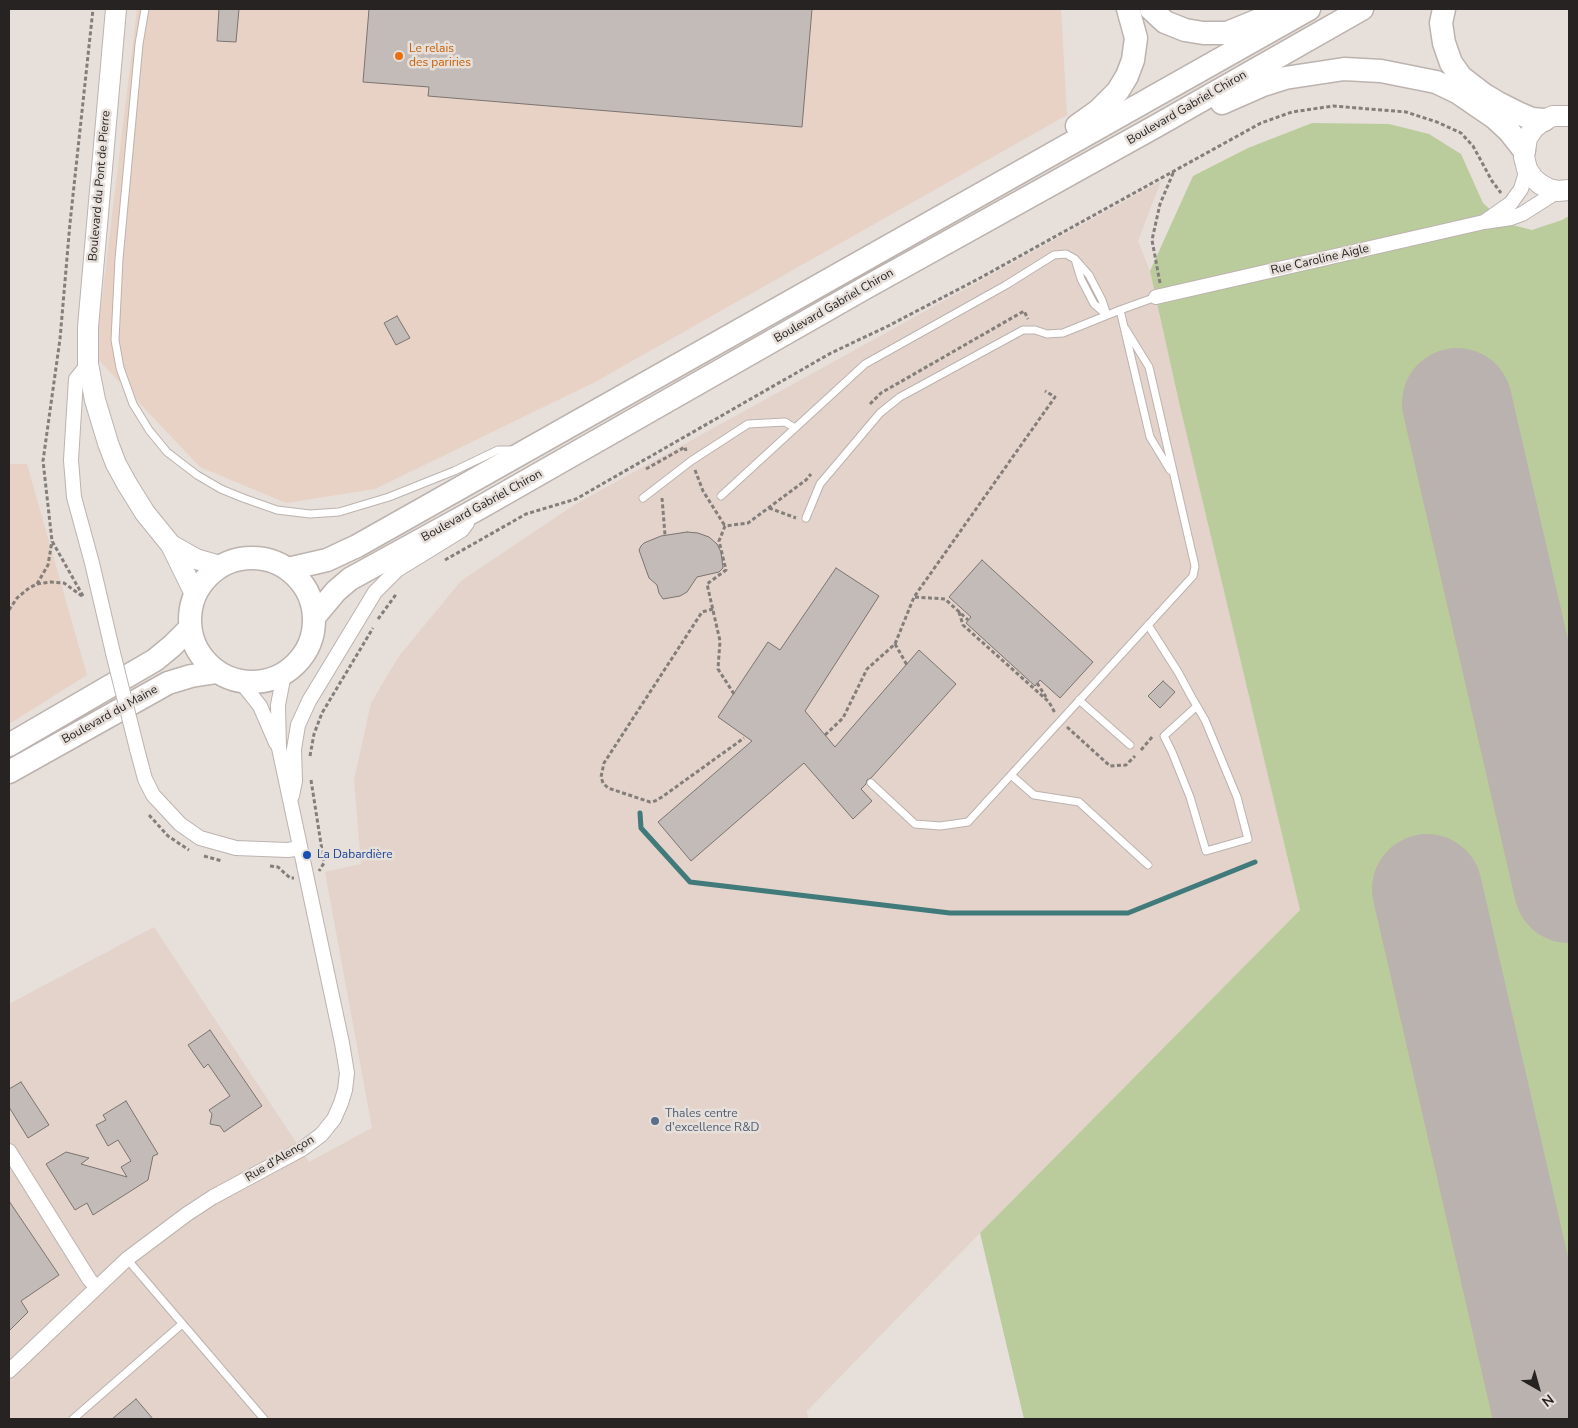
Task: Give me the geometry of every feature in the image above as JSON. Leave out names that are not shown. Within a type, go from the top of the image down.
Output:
[{"type":"main road","name":"Boulevard du Pont de Pierre","points":[[116,9],[88,327],[88,364],[95,400],[116,464],[145,513],[171,545]]},
{"type":"main road","points":[[1020,171],[1045,147],[1098,111],[1118,91],[1133,60],[1136,38],[1128,9]]},
{"type":"main road","points":[[1151,9],[1165,22],[1185,30],[1202,33],[1227,33],[1262,20],[1283,9]]},
{"type":"main road","name":"Boulevard Gabriel Chiron","points":[[288,569],[326,560],[357,546],[1309,9]]},
{"type":"main road","name":"Boulevard Gabriel Chiron","points":[[315,616],[336,591],[350,579],[482,507],[1362,9]]},
{"type":"main road","points":[[1444,9],[1441,23],[1444,43],[1451,63],[1461,77],[1483,94],[1518,114],[1544,120]]},
{"type":"main road","points":[[1158,125],[1178,124],[1255,89],[1285,78],[1344,69],[1381,71],[1436,82],[1457,92],[1495,118],[1509,131],[1540,184],[1549,189],[1564,190]]},
{"type":"main road","points":[[1526,160],[1527,138],[1534,128],[1553,116],[1569,116]]},
{"type":"main road","points":[[171,545],[196,559],[220,566]]},
{"type":"main road","points":[[171,545],[195,594]]},
{"type":"main road","points":[[254,557],[272,561],[288,569],[299,578],[307,589],[312,602],[315,616],[314,633],[308,649],[298,663],[284,674],[263,682],[241,682],[217,672],[204,660],[194,645],[190,628],[190,611],[195,594],[205,578],[220,566],[237,559],[254,557]]},
{"type":"main road","name":"Boulevard du Maine","points":[[9,746],[154,660],[190,628]]},
{"type":"main road","name":"Boulevard du Maine","points":[[9,772],[168,683],[191,676],[217,672]]},
{"type":"street","name":"Rue Caroline Aigle","points":[[1484,222],[1511,203],[1521,188],[1526,160]]},
{"type":"street","name":"Rue Caroline Aigle","points":[[1159,296],[1484,222],[1511,218],[1522,214],[1564,190]]},
{"type":"street","points":[[88,364],[76,379],[71,460],[74,497],[92,563],[122,696],[144,779],[153,795],[180,824],[200,838],[236,848],[288,850],[300,848]]},
{"type":"street","points":[[290,801],[295,781],[294,749],[298,725],[309,701],[375,592],[397,570],[462,530],[482,507]]},
{"type":"street","points":[[279,748],[278,705],[284,674]]},
{"type":"street","points":[[241,682],[260,706],[279,748]]},
{"type":"street","name":"Rue d’Alençon","points":[[9,1370],[127,1259],[187,1214],[321,1135],[334,1119],[341,1103],[347,1073],[342,1043],[279,748]]},
{"type":"street","points":[[11,1160],[96,1287]]},
{"type":"lane","points":[[146,9],[139,44],[119,259],[115,340],[120,368],[133,404],[149,430],[167,452],[197,475],[222,489],[277,510],[310,514],[339,512],[389,497],[454,472],[498,450],[529,449]]},
{"type":"lane","points":[[721,496],[866,364],[1054,256],[1066,254],[1075,259],[1081,279],[1094,304],[1107,314]]},
{"type":"lane","points":[[806,518],[820,484],[880,413],[900,397],[1023,330],[1035,330],[1047,334],[1063,333],[1107,314],[1159,296]]},
{"type":"lane","points":[[1120,310],[1150,437],[1174,476]]},
{"type":"lane","points":[[871,783],[915,824],[940,826],[968,822],[1193,576],[1195,566],[1149,367],[1125,328]]},
{"type":"lane","points":[[643,498],[691,461],[748,424],[785,422],[795,428]]},
{"type":"lane","points":[[1148,625],[1178,672],[1205,720],[1237,797],[1248,839],[1206,851],[1190,797],[1164,736],[1197,706]]},
{"type":"lane","points":[[1079,700],[1130,745]]},
{"type":"lane","points":[[1011,775],[1034,795],[1079,802],[1148,865]]},
{"type":"lane","points":[[127,1259],[264,1419]]},
{"type":"lane","points":[[73,1419],[182,1324]]},
{"type":"path","points":[[1159,296],[1152,240],[1160,204],[1174,170],[1261,123],[1292,112],[1333,106],[1365,108],[1406,112],[1437,122],[1461,133],[1481,159],[1492,181],[1511,203]]},
{"type":"path","points":[[825,735],[843,718],[867,669],[895,644],[914,597],[1056,397],[1045,391]]},
{"type":"path","points":[[646,470],[685,447],[703,491],[726,526]]},
{"type":"path","points":[[660,485],[666,535]]},
{"type":"path","points":[[769,508],[796,518],[806,518]]},
{"type":"path","points":[[37,584],[48,565],[52,541]]},
{"type":"path","points":[[9,610],[17,598],[37,584],[50,582],[64,583],[84,598]]},
{"type":"path","points":[[914,597],[945,599],[968,620]]},
{"type":"path","points":[[713,609],[702,612],[604,763],[601,777],[603,783],[608,788],[650,802],[655,801],[744,738]]},
{"type":"path","points":[[895,644],[906,665]]},
{"type":"path","points":[[1037,683],[1049,702]]},
{"type":"shaded area","points":[[137,9],[1061,9],[1067,115],[595,382],[375,489],[286,503],[200,467],[95,356]]},
{"type":"shaded area","points":[[1161,181],[1138,241],[1150,271],[1300,910],[980,1233],[807,1411],[808,1419],[9,1419],[9,1004],[154,927],[309,1162],[372,1128],[325,872],[361,864],[354,780],[371,703],[399,656],[461,581],[574,505]]},
{"type":"shaded area","points":[[9,464],[27,464],[87,675],[9,724]]},
{"type":"green space","points":[[1312,123],[1389,124],[1429,134],[1461,154],[1483,203],[1505,223],[1532,230],[1569,216],[1569,1419],[1024,1419],[980,1233],[1300,910],[1179,402],[1150,271],[1193,176],[1248,148]]},
{"type":"building","points":[[219,9],[239,9],[236,42],[217,41]]},
{"type":"building","points":[[369,9],[812,9],[802,127],[428,96],[429,87],[363,82]]},
{"type":"building","points":[[397,316],[410,338],[396,345],[384,323]]},
{"type":"building","points":[[687,532],[709,537],[717,544],[721,552],[723,568],[719,572],[697,577],[687,592],[680,596],[663,599],[657,585],[649,578],[639,550],[644,543],[661,536]]},
{"type":"building","points":[[982,560],[1093,662],[1060,698],[1040,680],[1035,686],[966,623],[971,617],[949,597]]},
{"type":"building","points":[[836,568],[879,596],[805,711],[835,747],[919,650],[956,684],[871,778],[867,780],[861,789],[872,801],[853,819],[804,763],[691,861],[658,822],[752,741],[718,717],[768,642],[780,650]]},
{"type":"building","points":[[1163,681],[1175,692],[1160,708],[1148,696]]},
{"type":"building","points":[[210,1030],[262,1106],[224,1132],[220,1126],[210,1124],[212,1114],[209,1110],[230,1096],[208,1064],[204,1068],[188,1045]]},
{"type":"building","points":[[21,1082],[49,1125],[28,1138],[9,1107],[9,1089]]},
{"type":"building","points":[[126,1101],[158,1154],[153,1156],[148,1180],[93,1215],[87,1203],[75,1210],[46,1164],[66,1152],[89,1158],[81,1164],[127,1177],[121,1167],[131,1161],[118,1140],[108,1146],[96,1125],[106,1120],[103,1115]]},
{"type":"building","points":[[9,1201],[59,1275],[21,1301],[28,1312],[9,1331]]},
{"type":"building","points":[[136,1399],[153,1419],[112,1419]]},
{"type":"waterway","points":[[640,813],[641,828],[690,882],[950,913],[1128,913],[1255,862]]},
{"type":"runway","points":[[1457,403],[1569,888]]},
{"type":"runway","points":[[1427,889],[1549,1419]]},
{"type":"place","name":"Le relais des pariries","points":[[399,56]]},
{"type":"place","name":"La Dabardière","points":[[307,855]]},
{"type":"place","name":"Thales centre d'excellence R&D","points":[[655,1121]]}]
